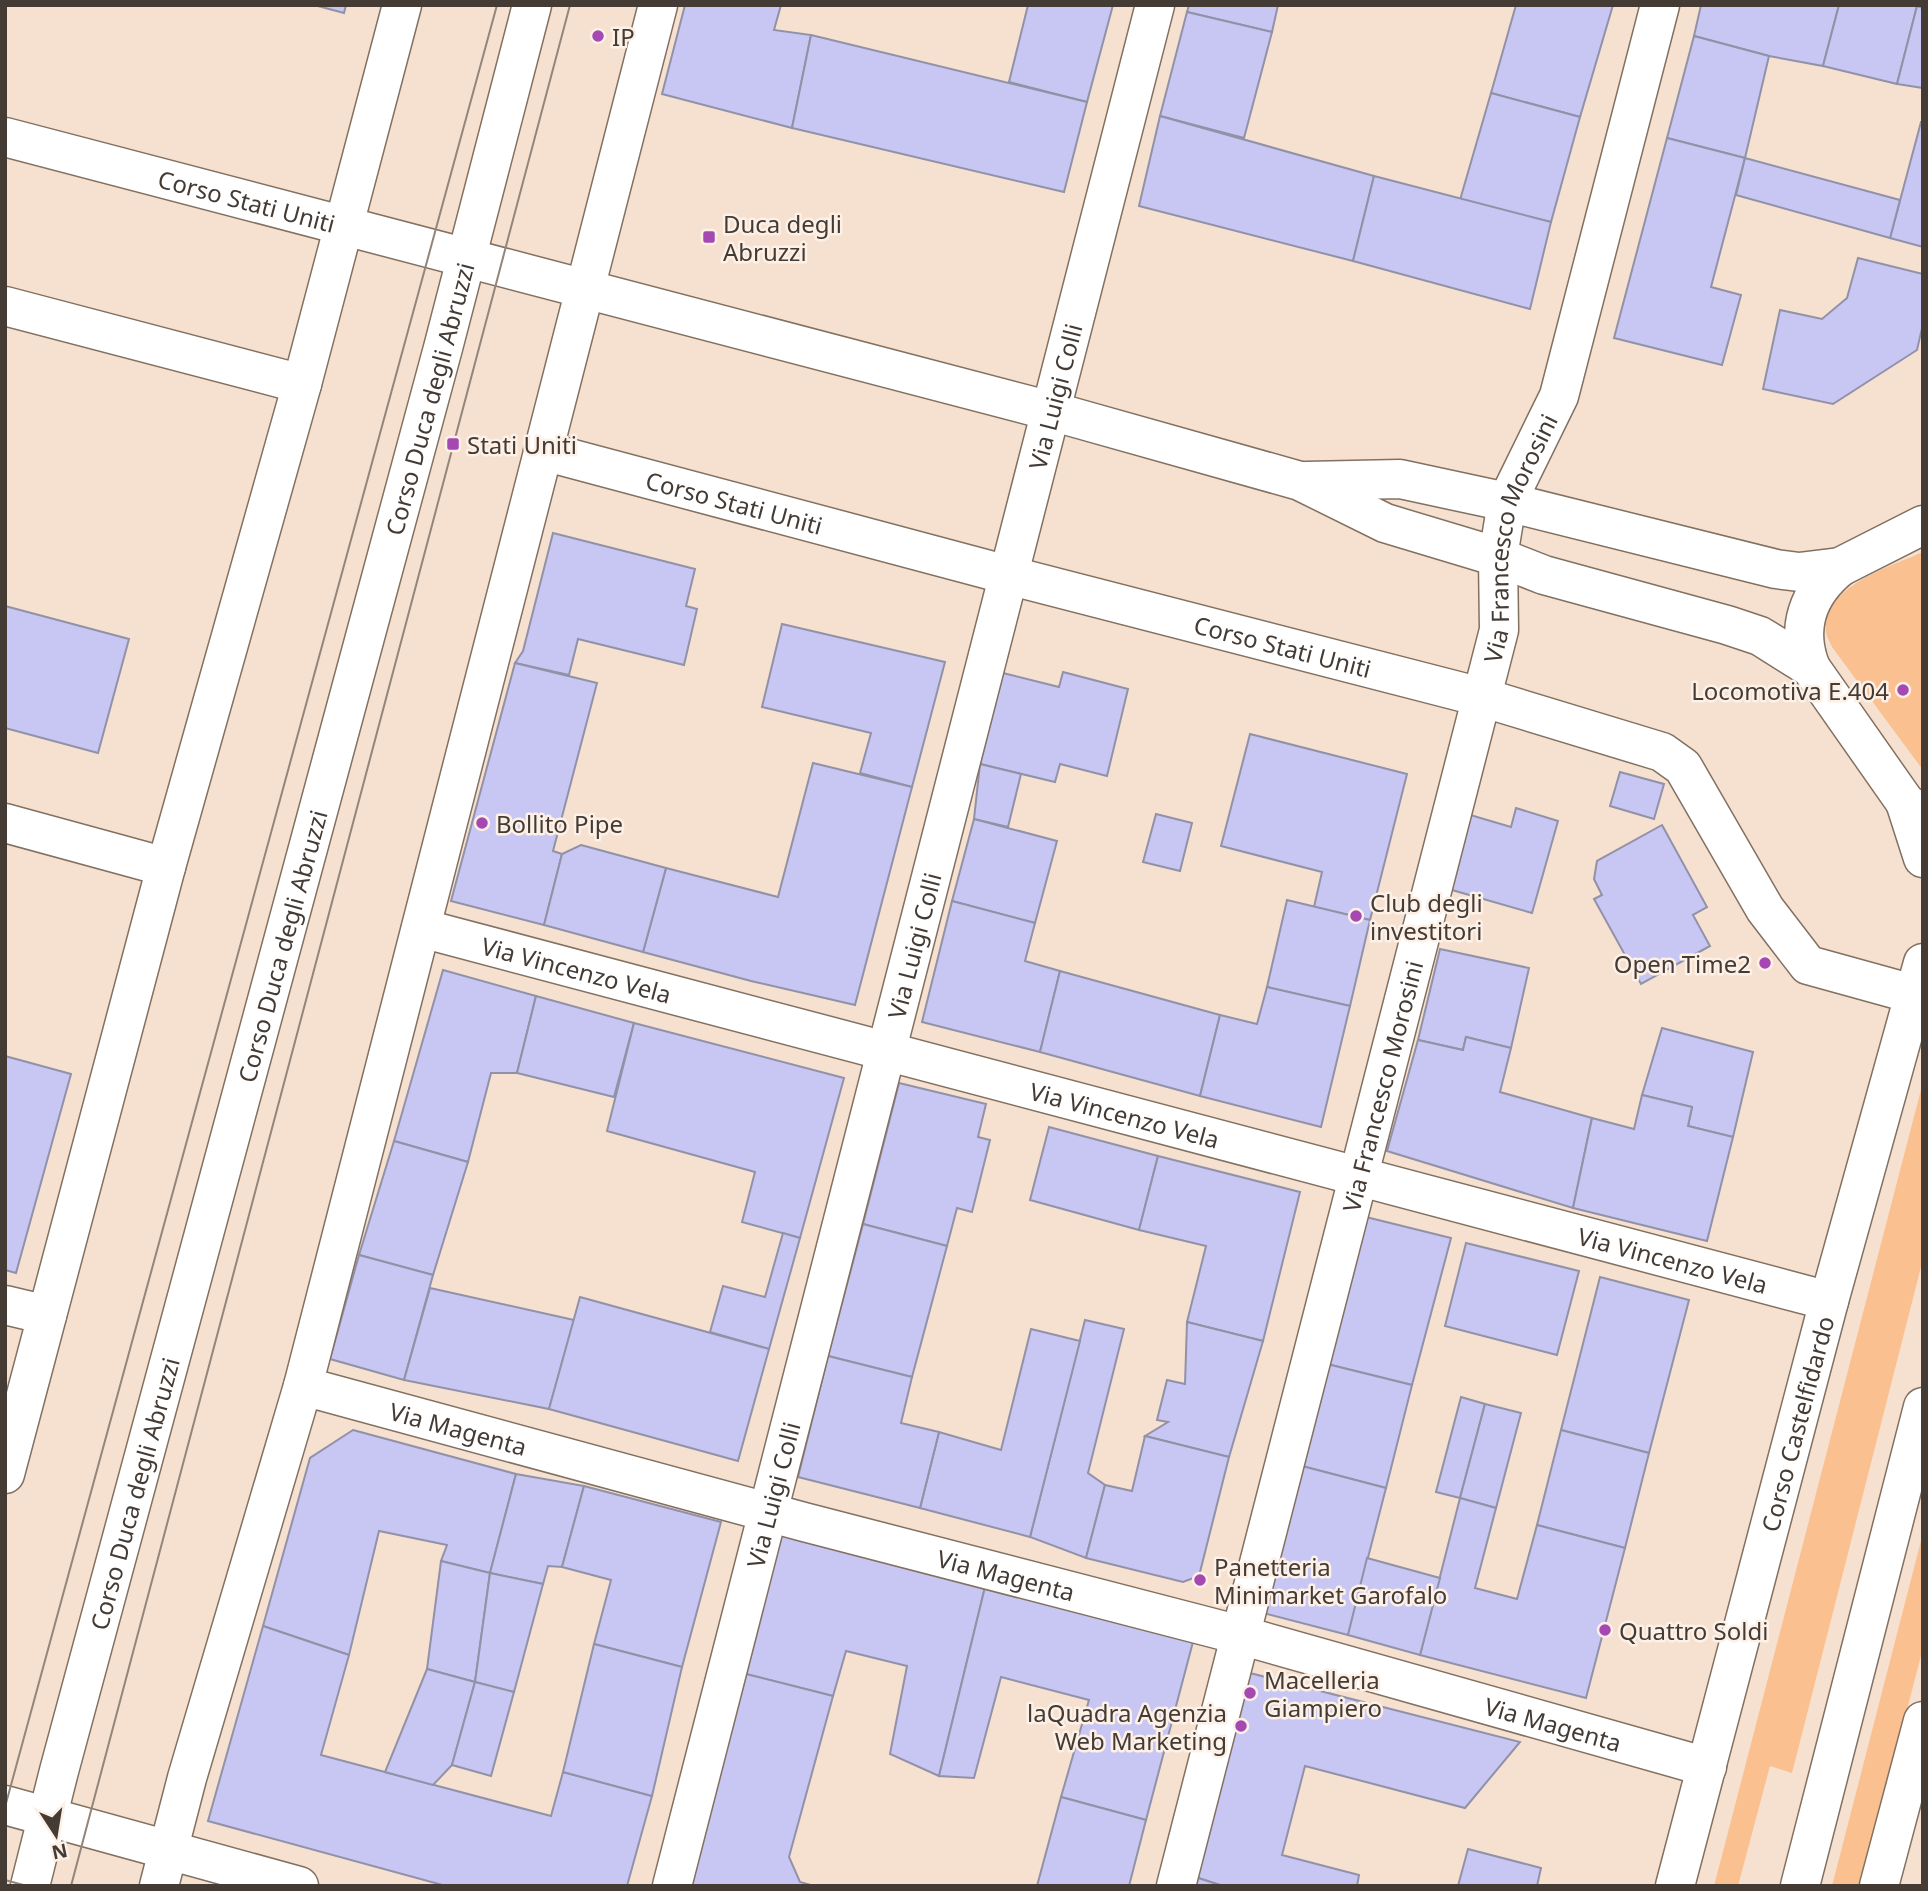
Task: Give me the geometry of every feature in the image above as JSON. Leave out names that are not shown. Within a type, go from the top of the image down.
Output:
[{"type":"street","points":[[5,1474],[166,867],[302,384],[402,5]]},
{"type":"street","name":"Corso Duca degli Abruzzi","points":[[30,1886],[532,5]]},
{"type":"street","points":[[159,1886],[187,1778],[303,1385],[658,5]]},
{"type":"street","name":"Via Luigi Colli","points":[[672,1886],[1155,5]]},
{"type":"street","name":"Via Francesco Morosini","points":[[1175,1886],[1499,630],[1498,557],[1507,502],[1559,396],[1660,5]]},
{"type":"street","name":"Corso Stati Uniti","points":[[5,138],[1051,411],[1300,481],[1385,523],[1498,557],[1544,575],[1695,615],[1760,636],[1811,668],[1914,809]]},
{"type":"street","points":[[5,306],[302,384]]},
{"type":"street","name":"Corso Stati Uniti","points":[[543,451],[1008,575],[1482,697],[1662,752],[1683,767],[1765,909],[1808,965],[1918,978]]},
{"type":"street","name":"Corso Stati Uniti","points":[[1300,481],[1400,479],[1507,502],[1776,569],[1799,572],[1840,567],[1923,525]]},
{"type":"street","points":[[1811,668],[1805,654],[1804,641],[1808,610],[1816,589],[1840,567]]},
{"type":"street","points":[[1914,809],[1923,858]]},
{"type":"street","points":[[5,823],[166,867]]},
{"type":"street","name":"Via Vincenzo Vela","points":[[421,928],[1829,1301]]},
{"type":"street","name":"Corso Castelfidardo","points":[[1675,1886],[1829,1301],[1918,978]]},
{"type":"street","points":[[5,1305],[47,1315]]},
{"type":"street","name":"Via Magenta","points":[[303,1385],[768,1512],[1240,1635],[1707,1767]]},
{"type":"street","points":[[1800,1886],[1923,1407]]},
{"type":"street","points":[[1879,1886],[1923,1721]]},
{"type":"street","points":[[5,1805],[169,1848],[299,1886]]},
{"type":"shaded area","points":[[1923,552],[1923,770],[1832,647],[1826,631],[1827,616],[1834,602],[1845,591],[1877,572]]},
{"type":"shaded area","points":[[1923,1082],[1923,1259],[1792,1773],[1770,1766],[1738,1886],[1714,1886]]},
{"type":"shaded area","points":[[1923,1533],[1923,1648],[1861,1886],[1832,1886]]},
{"type":"building","points":[[314,5],[346,5],[344,13]]},
{"type":"building","points":[[685,5],[781,5],[774,30],[811,35],[792,128],[662,94]]},
{"type":"building","points":[[1028,5],[1113,5],[1087,102],[1009,82]]},
{"type":"building","points":[[1189,5],[1278,5],[1272,32],[1187,12]]},
{"type":"building","points":[[1516,5],[1613,5],[1580,117],[1491,93]]},
{"type":"building","points":[[1701,5],[1839,5],[1823,66],[1769,56],[1694,36]]},
{"type":"building","points":[[1839,5],[1917,6],[1897,84],[1823,66]]},
{"type":"building","points":[[1917,6],[1923,8],[1923,88],[1897,84]]},
{"type":"building","points":[[1187,12],[1272,32],[1244,138],[1160,116]]},
{"type":"building","points":[[811,35],[1087,102],[1064,192],[792,128]]},
{"type":"building","points":[[1694,36],[1769,56],[1745,158],[1667,138]]},
{"type":"building","points":[[1491,93],[1580,117],[1551,222],[1460,200]]},
{"type":"building","points":[[1160,116],[1374,176],[1353,261],[1139,206]]},
{"type":"building","points":[[1923,122],[1923,247],[1890,238]]},
{"type":"building","points":[[1667,138],[1745,158],[1711,287],[1741,295],[1722,365],[1614,338]]},
{"type":"building","points":[[1745,158],[1900,200],[1890,238],[1736,195]]},
{"type":"building","points":[[1374,176],[1551,222],[1530,309],[1353,261]]},
{"type":"building","points":[[1858,258],[1923,274],[1923,324],[1917,350],[1833,404],[1763,389],[1780,310],[1822,319],[1847,298]]},
{"type":"building","points":[[553,533],[695,569],[686,606],[697,609],[684,665],[578,639],[569,675],[515,663],[523,651]]},
{"type":"building","points":[[5,606],[129,639],[98,753],[5,728]]},
{"type":"building","points":[[782,624],[945,662],[912,787],[860,773],[871,733],[762,707]]},
{"type":"building","points":[[515,663],[597,683],[553,851],[562,854],[544,925],[451,901]]},
{"type":"building","points":[[1063,672],[1128,689],[1107,776],[1060,764],[1055,782],[980,764],[1003,673],[1059,687]]},
{"type":"building","points":[[1250,734],[1407,774],[1370,920],[1314,907],[1322,872],[1221,846]]},
{"type":"building","points":[[813,763],[912,787],[855,1005],[643,952],[666,868],[778,897]]},
{"type":"building","points":[[980,764],[1021,774],[1008,827],[974,819]]},
{"type":"building","points":[[1620,772],[1664,784],[1654,819],[1610,806]]},
{"type":"building","points":[[1516,808],[1558,821],[1532,913],[1445,888],[1467,814],[1511,827]]},
{"type":"building","points":[[1156,814],[1192,823],[1180,871],[1143,862]]},
{"type":"building","points":[[974,819],[1057,841],[1035,923],[952,901]]},
{"type":"building","points":[[1662,825],[1707,907],[1693,915],[1710,946],[1641,984],[1594,899],[1602,895],[1594,879],[1597,861]]},
{"type":"building","points":[[581,845],[666,868],[643,952],[544,925],[562,854]]},
{"type":"building","points":[[1287,900],[1370,920],[1350,1006],[1267,987]]},
{"type":"building","points":[[952,901],[1035,923],[1025,961],[1060,971],[1040,1052],[922,1022]]},
{"type":"building","points":[[1440,949],[1529,968],[1511,1048],[1466,1037],[1463,1050],[1418,1040]]},
{"type":"building","points":[[443,970],[536,996],[517,1073],[491,1073],[468,1162],[394,1141]]},
{"type":"building","points":[[1060,971],[1220,1015],[1200,1096],[1040,1052]]},
{"type":"building","points":[[1267,987],[1350,1006],[1321,1127],[1200,1096],[1220,1015],[1257,1024]]},
{"type":"building","points":[[536,996],[634,1023],[614,1097],[517,1073]]},
{"type":"building","points":[[634,1023],[844,1078],[800,1238],[742,1222],[755,1172],[607,1131]]},
{"type":"building","points":[[1662,1028],[1753,1052],[1733,1137],[1688,1126],[1692,1107],[1642,1095]]},
{"type":"building","points":[[1466,1037],[1511,1048],[1500,1092],[1592,1118],[1573,1208],[1387,1151],[1418,1040],[1463,1050]]},
{"type":"building","points":[[5,1056],[71,1074],[16,1273],[5,1270]]},
{"type":"building","points":[[899,1083],[986,1104],[978,1137],[990,1140],[972,1212],[957,1208],[947,1246],[863,1224]]},
{"type":"building","points":[[1642,1095],[1692,1107],[1688,1126],[1733,1137],[1707,1241],[1573,1208],[1592,1118],[1634,1129]]},
{"type":"building","points":[[1049,1127],[1158,1156],[1139,1230],[1030,1200]]},
{"type":"building","points":[[394,1141],[468,1162],[433,1275],[359,1255]]},
{"type":"building","points":[[1158,1156],[1300,1192],[1263,1341],[1187,1322],[1206,1246],[1139,1230]]},
{"type":"building","points":[[1366,1217],[1451,1238],[1412,1385],[1327,1364]]},
{"type":"building","points":[[863,1224],[947,1246],[912,1377],[828,1356]]},
{"type":"building","points":[[783,1233],[800,1238],[769,1349],[710,1332],[723,1286],[765,1297]]},
{"type":"building","points":[[1466,1243],[1579,1271],[1557,1355],[1445,1326]]},
{"type":"building","points":[[359,1255],[433,1275],[404,1380],[330,1359]]},
{"type":"building","points":[[1600,1277],[1689,1300],[1649,1453],[1561,1430]]},
{"type":"building","points":[[430,1288],[574,1320],[549,1409],[404,1380]]},
{"type":"building","points":[[580,1297],[769,1349],[738,1461],[549,1409]]},
{"type":"building","points":[[1085,1320],[1124,1329],[1088,1473],[1105,1485],[1086,1558],[1030,1537]]},
{"type":"building","points":[[1187,1322],[1263,1341],[1229,1457],[1145,1436],[1168,1422],[1157,1420],[1167,1380],[1185,1384]]},
{"type":"building","points":[[1031,1329],[1080,1341],[1030,1537],[920,1508],[939,1432],[1001,1450]]},
{"type":"building","points":[[828,1356],[912,1377],[901,1423],[939,1432],[920,1508],[798,1477]]},
{"type":"building","points":[[1327,1364],[1412,1385],[1386,1488],[1302,1466]]},
{"type":"building","points":[[1461,1397],[1485,1404],[1460,1498],[1436,1492]]},
{"type":"building","points":[[1485,1404],[1521,1413],[1496,1508],[1460,1498]]},
{"type":"building","points":[[353,1430],[516,1474],[490,1573],[441,1561],[447,1545],[379,1531],[349,1655],[263,1626],[310,1458]]},
{"type":"building","points":[[1561,1430],[1649,1453],[1625,1548],[1537,1525]]},
{"type":"building","points":[[1145,1436],[1229,1457],[1199,1576],[1183,1582],[1086,1558],[1105,1485],[1132,1491]]},
{"type":"building","points":[[1302,1466],[1386,1488],[1348,1635],[1263,1613]]},
{"type":"building","points":[[516,1474],[584,1486],[562,1567],[548,1566],[543,1584],[490,1573]]},
{"type":"building","points":[[584,1486],[721,1522],[682,1667],[594,1644],[611,1580],[562,1567]]},
{"type":"building","points":[[1460,1498],[1496,1508],[1475,1588],[1517,1599],[1537,1525],[1625,1548],[1586,1698],[1420,1655]]},
{"type":"building","points":[[780,1529],[986,1583],[939,1776],[890,1754],[907,1666],[846,1651],[833,1696],[742,1673]]},
{"type":"building","points":[[1367,1558],[1440,1578],[1420,1655],[1348,1635]]},
{"type":"building","points":[[441,1561],[490,1573],[475,1682],[427,1669]]},
{"type":"building","points":[[490,1573],[543,1584],[514,1692],[475,1682]]},
{"type":"building","points":[[986,1583],[1194,1638],[1146,1820],[1061,1797],[1089,1700],[1001,1677],[974,1778],[939,1776]]},
{"type":"building","points":[[263,1626],[349,1655],[321,1755],[551,1816],[563,1772],[652,1796],[627,1886],[446,1886],[208,1821]]},
{"type":"building","points":[[594,1644],[682,1667],[652,1796],[563,1772]]},
{"type":"building","points":[[427,1669],[475,1682],[452,1765],[433,1785],[385,1772]]},
{"type":"building","points":[[1246,1672],[1520,1742],[1465,1808],[1305,1766],[1282,1855],[1359,1875],[1357,1886],[1223,1886],[1192,1876]]},
{"type":"building","points":[[742,1673],[833,1696],[789,1857],[800,1882],[814,1886],[689,1886]]},
{"type":"building","points":[[475,1682],[514,1692],[491,1776],[452,1765]]},
{"type":"building","points":[[1061,1797],[1146,1820],[1129,1886],[1037,1886]]},
{"type":"building","points":[[1468,1849],[1541,1868],[1537,1886],[1458,1886]]},
{"type":"building","points":[[1192,1876],[1223,1886],[1190,1886]]},
{"type":"tram line","points":[[5,1807],[497,5]]},
{"type":"tram line","points":[[71,1886],[570,5]]},
{"type":"tram line","points":[[5,1880],[27,1886]]},
{"type":"place","name":"IP","points":[[598,36]]},
{"type":"place","name":"Duca degli Abruzzi","points":[[709,237]]},
{"type":"place","name":"Stati Uniti","points":[[453,444]]},
{"type":"place","name":"Locomotiva E.404","points":[[1903,690]]},
{"type":"place","name":"Bollito Pipe","points":[[482,823]]},
{"type":"place","name":"Club degli investitori","points":[[1356,916]]},
{"type":"place","name":"Open Time2","points":[[1765,963]]},
{"type":"place","name":"Panetteria Minimarket Garofalo","points":[[1200,1580]]},
{"type":"place","name":"Quattro Soldi","points":[[1605,1630]]},
{"type":"place","name":"Macelleria Giampiero","points":[[1250,1693]]},
{"type":"place","name":"laQuadra Agenzia Web Marketing","points":[[1241,1726]]}]
